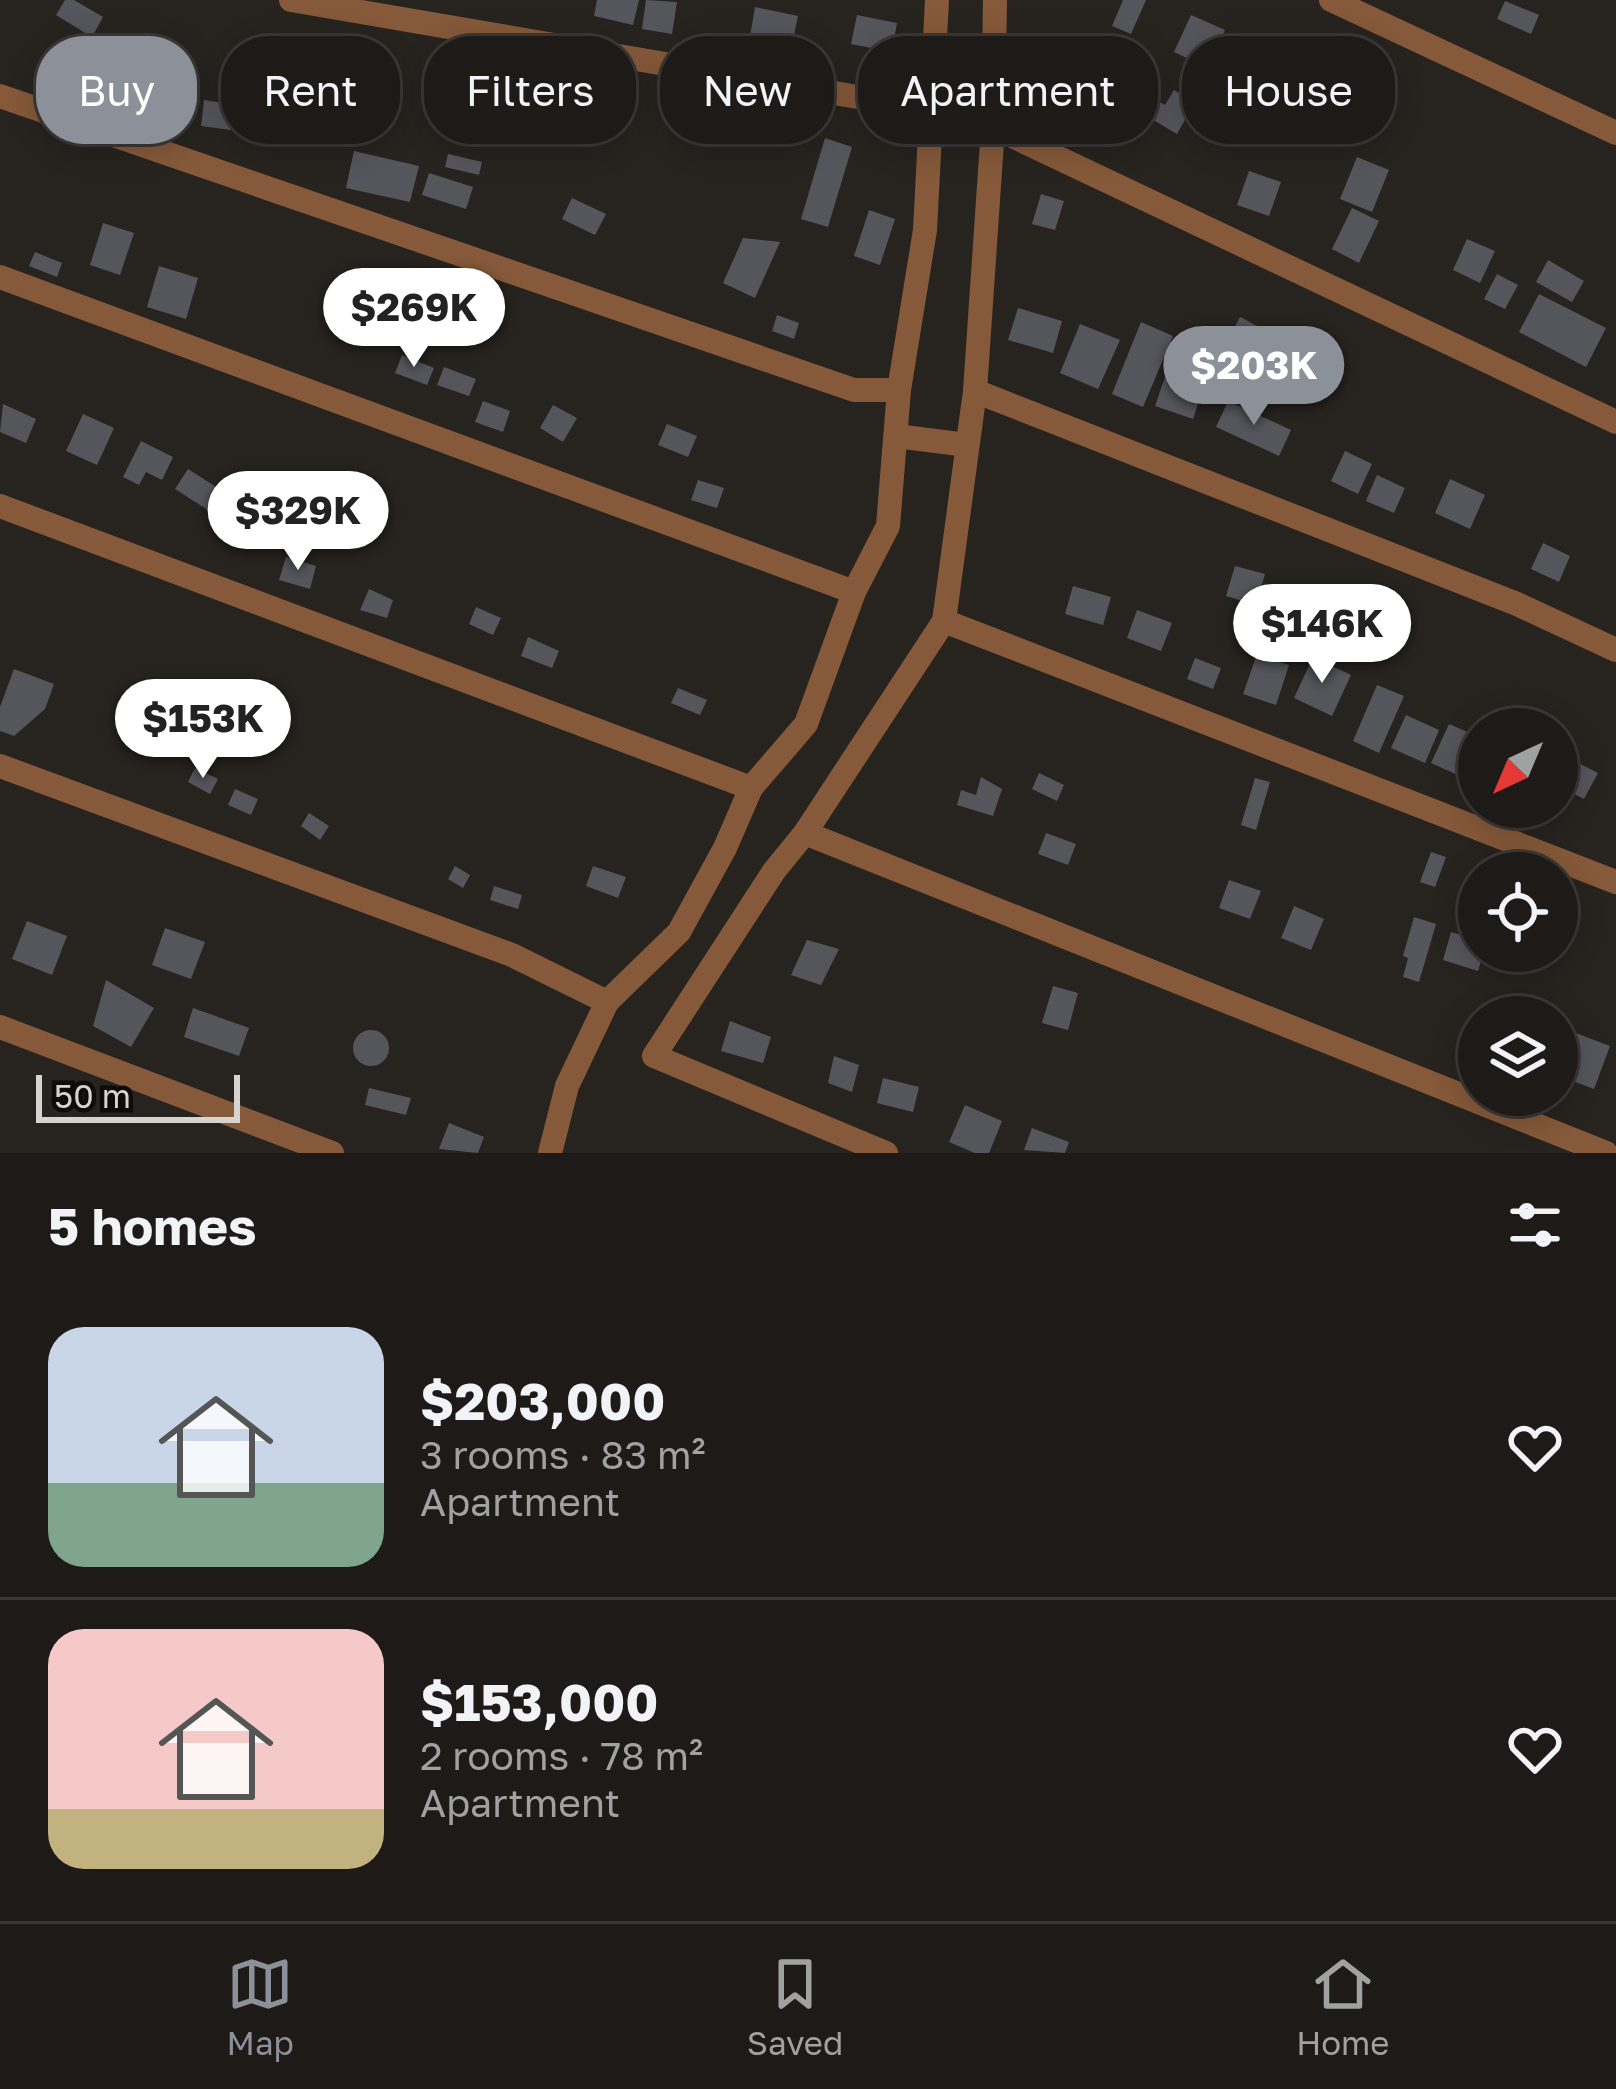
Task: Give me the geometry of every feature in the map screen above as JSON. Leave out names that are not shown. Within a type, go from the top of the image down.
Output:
[{"type":"street","points":[[291,0],[858,97]]},
{"type":"street","points":[[936,36],[937,0]]},
{"type":"street","points":[[994,36],[995,0]]},
{"type":"street","points":[[1331,0],[1616,133]]},
{"type":"street","points":[[0,96],[854,390],[899,390]]},
{"type":"street","points":[[550,1153],[568,1086],[607,1002],[679,932],[751,788],[806,724],[854,592],[888,526],[899,390],[925,230],[931,144]]},
{"type":"street","points":[[886,1153],[654,1056],[944,621],[974,392],[992,144]]},
{"type":"street","points":[[1029,144],[1616,422]]},
{"type":"street","points":[[0,277],[854,592]]},
{"type":"street","points":[[974,392],[1517,604],[1616,650]]},
{"type":"street","points":[[896,436],[967,445]]},
{"type":"street","points":[[0,506],[751,788]]},
{"type":"street","points":[[944,621],[1616,882]]},
{"type":"street","points":[[0,766],[512,955],[607,1002]]},
{"type":"street","points":[[805,833],[1606,1153]]},
{"type":"street","points":[[0,1027],[332,1153]]},
{"type":"building","points":[[65,0],[74,0],[103,17],[90,36],[56,15]]},
{"type":"building","points":[[597,0],[639,0],[633,25],[594,16]]},
{"type":"building","points":[[646,0],[677,2],[672,34],[642,29]]},
{"type":"building","points":[[1123,0],[1146,0],[1131,34],[1112,26]]},
{"type":"building","points":[[1505,1],[1539,15],[1531,34],[1497,19]]},
{"type":"building","points":[[755,7],[798,16],[794,36],[750,36]]},
{"type":"building","points":[[857,15],[897,23],[895,36],[858,36],[858,45],[851,44]]},
{"type":"building","points":[[1191,15],[1225,30],[1222,36],[1182,36],[1182,56],[1174,52]]},
{"type":"building","points":[[1174,90],[1182,95],[1182,125],[1177,134],[1158,123],[1158,101],[1165,105]]},
{"type":"building","points":[[204,100],[221,103],[221,129],[201,126]]},
{"type":"building","points":[[834,141],[852,147],[828,227],[801,219],[823,144]]},
{"type":"building","points":[[354,151],[419,166],[410,202],[346,188]]},
{"type":"building","points":[[448,154],[482,162],[479,175],[445,167]]},
{"type":"building","points":[[1357,157],[1389,170],[1372,212],[1340,199]]},
{"type":"building","points":[[1249,171],[1281,182],[1269,216],[1237,205]]},
{"type":"building","points":[[429,173],[473,187],[466,209],[422,195]]},
{"type":"building","points":[[1041,194],[1064,201],[1055,230],[1032,224]]},
{"type":"building","points":[[572,198],[606,214],[595,235],[562,219]]},
{"type":"building","points":[[1352,208],[1379,221],[1359,263],[1332,249]]},
{"type":"building","points":[[869,210],[895,219],[880,265],[854,256]]},
{"type":"building","points":[[103,223],[134,233],[120,275],[90,265]]},
{"type":"building","points":[[743,238],[780,242],[755,298],[723,283]]},
{"type":"building","points":[[1467,239],[1495,251],[1480,283],[1453,270]]},
{"type":"building","points":[[35,252],[62,263],[57,277],[29,266]]},
{"type":"building","points":[[1548,260],[1584,281],[1572,302],[1536,282]]},
{"type":"building","points":[[159,266],[198,278],[186,319],[147,307]]},
{"type":"building","points":[[1497,274],[1518,285],[1505,309],[1484,299]]},
{"type":"building","points":[[1539,294],[1606,328],[1586,367],[1519,332]]},
{"type":"building","points":[[1018,308],[1062,321],[1053,353],[1008,340]]},
{"type":"building","points":[[777,315],[799,323],[794,339],[772,331]]},
{"type":"building","points":[[1240,317],[1261,328],[1236,376],[1215,365]]},
{"type":"building","points":[[1141,322],[1173,336],[1143,407],[1112,394]]},
{"type":"building","points":[[1080,324],[1120,340],[1098,389],[1060,373]]},
{"type":"building","points":[[402,355],[434,368],[427,385],[395,373]]},
{"type":"building","points":[[444,367],[476,379],[469,396],[437,385]]},
{"type":"building","points":[[1166,374],[1204,386],[1193,419],[1155,406]]},
{"type":"building","points":[[483,401],[510,411],[503,432],[475,422]]},
{"type":"building","points":[[1228,401],[1291,430],[1279,456],[1216,427]]},
{"type":"building","points":[[3,404],[36,419],[26,443],[0,432]]},
{"type":"building","points":[[553,405],[577,418],[563,442],[540,428]]},
{"type":"building","points":[[83,414],[114,428],[97,465],[66,451]]},
{"type":"building","points":[[667,424],[697,436],[688,457],[658,445]]},
{"type":"building","points":[[141,441],[173,457],[162,480],[146,472],[139,485],[123,477]]},
{"type":"building","points":[[1345,451],[1372,464],[1358,494],[1331,481]]},
{"type":"building","points":[[188,469],[224,492],[211,512],[175,489]]},
{"type":"building","points":[[1377,475],[1405,488],[1394,513],[1366,501]]},
{"type":"building","points":[[1450,479],[1485,495],[1470,529],[1435,513]]},
{"type":"building","points":[[698,480],[724,488],[717,508],[691,500]]},
{"type":"building","points":[[1543,543],[1570,556],[1559,582],[1531,569]]},
{"type":"building","points":[[286,557],[316,566],[310,589],[279,580]]},
{"type":"building","points":[[1235,566],[1265,574],[1256,605],[1226,596]]},
{"type":"building","points":[[1073,586],[1111,597],[1103,625],[1065,614]]},
{"type":"building","points":[[369,589],[393,600],[387,618],[360,610]]},
{"type":"building","points":[[476,607],[501,618],[493,635],[469,624]]},
{"type":"building","points":[[1137,610],[1172,623],[1161,651],[1127,638]]},
{"type":"building","points":[[528,637],[559,651],[552,668],[521,656]]},
{"type":"building","points":[[1257,654],[1289,665],[1276,705],[1243,694]]},
{"type":"building","points":[[1313,657],[1351,675],[1332,716],[1294,698]]},
{"type":"building","points":[[1195,658],[1221,668],[1213,689],[1187,679]]},
{"type":"building","points":[[14,669],[54,684],[45,709],[14,736],[0,731],[0,707]]},
{"type":"building","points":[[1377,685],[1404,696],[1379,753],[1353,741]]},
{"type":"building","points":[[678,688],[707,700],[700,715],[671,703]]},
{"type":"building","points":[[1406,715],[1439,730],[1425,763],[1391,748]]},
{"type":"building","points":[[1449,724],[1458,728],[1458,775],[1431,763]]},
{"type":"building","points":[[1578,763],[1598,773],[1584,799],[1578,796]]},
{"type":"building","points":[[195,768],[218,779],[210,794],[188,782]]},
{"type":"building","points":[[1039,773],[1064,785],[1057,801],[1032,789]]},
{"type":"building","points":[[981,777],[1002,789],[993,816],[957,805],[961,790],[976,795]]},
{"type":"building","points":[[1255,778],[1270,782],[1256,830],[1241,825]]},
{"type":"building","points":[[235,789],[258,799],[251,815],[228,805]]},
{"type":"building","points":[[309,813],[329,826],[320,840],[301,826]]},
{"type":"building","points":[[1046,833],[1076,844],[1068,865],[1038,854]]},
{"type":"building","points":[[1431,852],[1446,857],[1435,887],[1420,882]]},
{"type":"building","points":[[455,866],[470,875],[463,888],[448,879]]},
{"type":"building","points":[[593,866],[626,877],[618,898],[586,886]]},
{"type":"building","points":[[1229,880],[1261,891],[1250,919],[1219,908]]},
{"type":"building","points":[[494,886],[522,895],[518,909],[490,900]]},
{"type":"building","points":[[1294,906],[1324,919],[1311,950],[1281,938]]},
{"type":"building","points":[[1414,917],[1436,924],[1419,982],[1403,977],[1408,958],[1403,956]]},
{"type":"building","points":[[27,921],[67,936],[52,975],[12,959]]},
{"type":"building","points":[[165,928],[205,942],[191,979],[152,965]]},
{"type":"building","points":[[1451,932],[1458,934],[1458,965],[1443,960]]},
{"type":"building","points":[[807,940],[839,949],[821,985],[791,975]]},
{"type":"building","points":[[106,980],[154,1008],[131,1047],[93,1026]]},
{"type":"building","points":[[1053,986],[1078,993],[1068,1030],[1042,1023]]},
{"type":"building","points":[[193,1008],[249,1028],[239,1056],[184,1037]]},
{"type":"building","points":[[730,1021],[771,1037],[763,1063],[721,1051]]},
{"type":"building","points":[[371,1030],[384,1035],[389,1048],[384,1061],[371,1066],[358,1061],[353,1048],[358,1035]]},
{"type":"building","points":[[1578,1034],[1610,1046],[1594,1089],[1578,1083]]},
{"type":"building","points":[[834,1056],[859,1065],[852,1092],[828,1083]]},
{"type":"building","points":[[883,1078],[919,1087],[913,1112],[877,1103]]},
{"type":"building","points":[[369,1088],[411,1098],[406,1115],[365,1105]]},
{"type":"building","points":[[965,1105],[1002,1121],[989,1153],[975,1153],[949,1142]]},
{"type":"building","points":[[449,1123],[484,1137],[478,1153],[439,1149]]},
{"type":"building","points":[[1032,1128],[1069,1142],[1065,1153],[1024,1150]]}]
